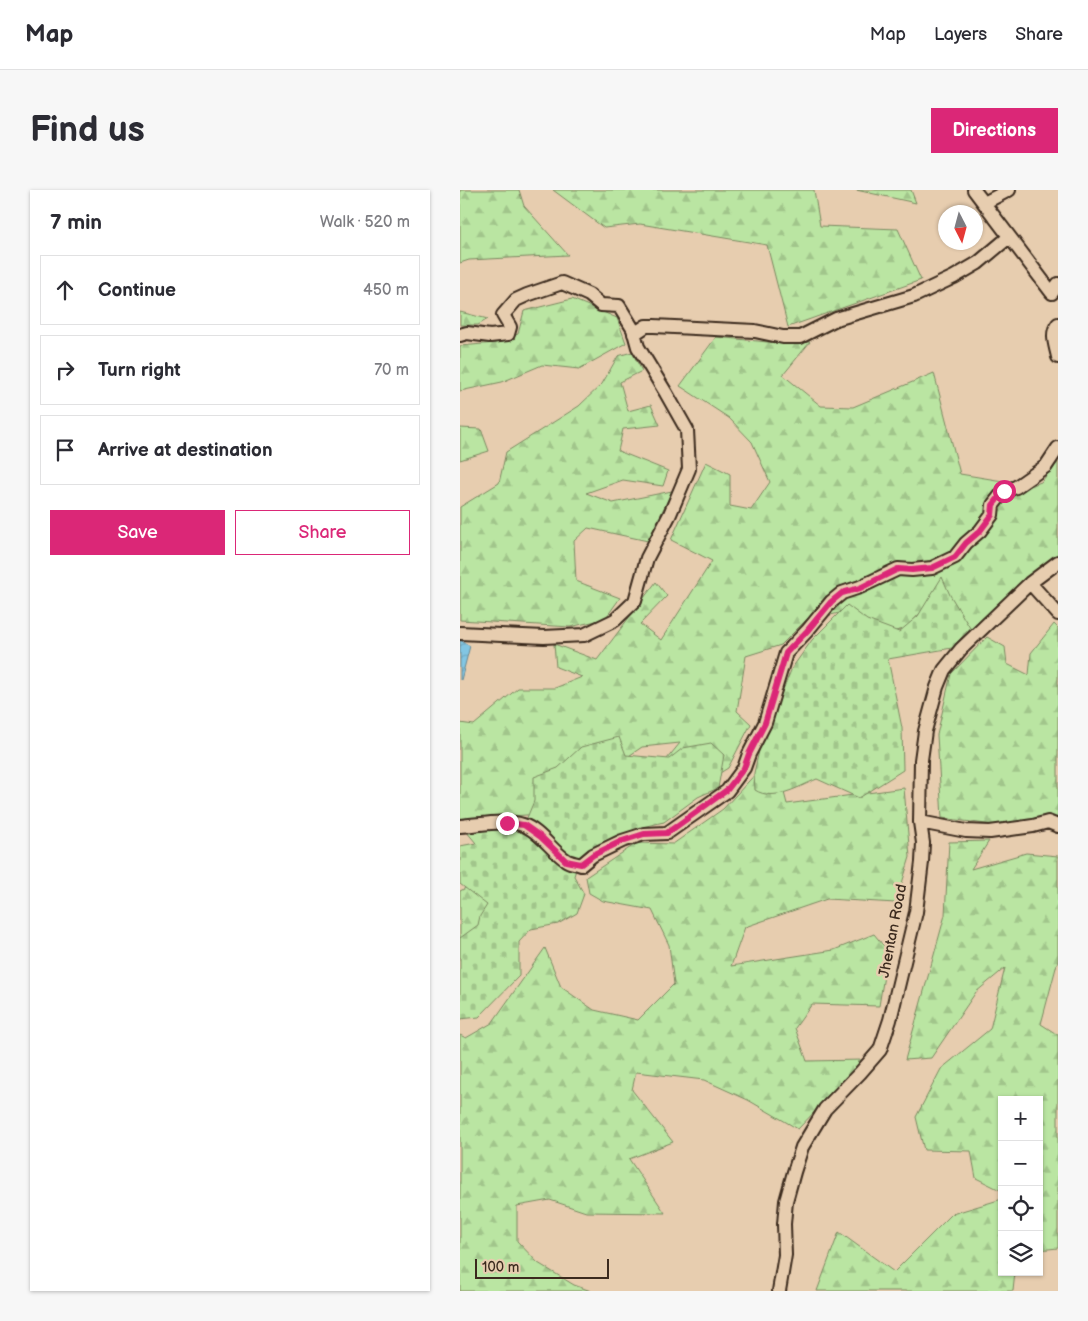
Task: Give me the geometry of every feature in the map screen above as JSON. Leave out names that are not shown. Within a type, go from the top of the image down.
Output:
[{"type":"street","points":[[974,190],[1009,237],[1055,289]]},
{"type":"street","points":[[984,203],[1009,190]]},
{"type":"street","points":[[634,334],[646,326],[654,326],[754,331],[783,337],[800,337],[836,319],[914,296],[954,278],[978,263],[1009,237]]},
{"type":"street","points":[[460,335],[467,333],[490,336],[508,334],[510,327],[503,315],[516,300],[527,294],[562,283],[589,295],[601,305],[619,306],[634,334],[638,347],[687,430],[689,470],[670,514],[647,558],[635,600],[615,620],[584,635],[544,637],[460,632]]},
{"type":"street","points":[[1058,324],[1055,326],[1053,338],[1058,357]]},
{"type":"street","points":[[460,826],[488,823],[524,825],[541,837],[566,861],[581,864],[593,855],[622,841],[644,834],[667,833],[727,790],[736,781],[765,723],[786,653],[831,602],[842,593],[860,588],[898,569],[932,568],[955,557],[966,543],[980,531],[992,515],[993,505],[1004,491],[1016,487],[1046,466],[1058,448]]},
{"type":"street","name":"Jhentan Road","points":[[779,1291],[785,1255],[784,1224],[786,1201],[802,1147],[825,1109],[880,1050],[890,1020],[916,912],[922,862],[920,822],[921,760],[925,731],[934,696],[944,670],[967,642],[1030,583],[1058,562]]},
{"type":"street","points":[[1030,583],[1058,614]]},
{"type":"street","points":[[920,822],[966,831],[990,832],[1048,822],[1058,826]]},
{"type":"green space","points":[[460,190],[519,190],[524,206],[568,255],[469,260],[460,263]]},
{"type":"green space","points":[[553,190],[814,190],[820,226],[898,229],[921,280],[788,327],[767,245],[640,224],[604,228]]},
{"type":"green space","points":[[856,190],[911,190],[916,203]]},
{"type":"green space","points":[[572,299],[617,318],[626,343],[579,369],[542,365],[502,382],[460,391],[460,346],[495,343],[518,334],[524,311]]},
{"type":"green space","points":[[460,312],[488,319],[478,325],[460,325]]},
{"type":"green space","points":[[716,337],[778,343],[810,342],[783,375],[821,406],[853,407],[934,373],[960,474],[1009,482],[985,505],[987,516],[966,534],[955,549],[940,561],[903,563],[825,597],[809,617],[781,645],[746,656],[737,711],[751,724],[728,768],[663,808],[644,787],[680,743],[642,747],[543,814],[460,819],[460,723],[474,725],[518,688],[555,688],[582,677],[556,667],[554,644],[597,660],[656,582],[667,596],[640,624],[661,640],[712,561],[671,540],[706,462],[730,474],[730,506],[751,510],[770,482],[752,442],[729,418],[680,386]]},
{"type":"green space","points":[[632,352],[642,371],[620,382],[628,411],[651,405],[660,425],[623,429],[618,451],[668,471],[663,486],[623,480],[586,493],[613,503],[672,491],[648,541],[588,528],[574,541],[576,581],[620,598],[605,619],[570,627],[460,620],[460,507],[499,483],[506,452],[579,406],[602,384],[618,356]]},
{"type":"green space","points":[[460,428],[481,429],[489,451],[460,460]]},
{"type":"green space","points":[[1058,462],[1058,554],[963,640],[948,616],[942,590],[905,629],[885,633],[848,611],[826,616],[839,601],[899,575],[935,572],[972,545],[999,511],[1005,495],[1041,482]]},
{"type":"green space","points":[[942,577],[950,595],[970,628],[952,648],[888,659],[902,728],[903,770],[859,798],[817,779],[778,794],[762,793],[755,790],[754,773],[761,742],[792,668],[812,640],[847,605],[867,620],[899,632],[918,616]]},
{"type":"green space","points":[[1054,624],[1058,628],[1058,818],[993,825],[942,818],[937,735],[951,674],[987,637],[1005,647],[1007,664],[1029,675],[1031,653]]},
{"type":"green space","points":[[619,737],[626,755],[669,759],[683,748],[711,743],[724,755],[718,788],[698,797],[664,822],[642,827],[620,836],[579,859],[574,876],[584,894],[577,913],[558,924],[531,929],[519,942],[519,976],[479,1017],[460,1019],[460,938],[478,925],[480,916],[487,905],[460,884],[460,846],[476,843],[466,831],[524,825],[534,801],[534,777],[558,768],[581,747]]},
{"type":"green space","points":[[774,754],[787,804],[904,788],[910,857],[896,903],[827,899],[745,927],[731,966],[834,950],[874,934],[888,951],[879,1006],[812,1004],[795,1028],[807,1061],[864,1060],[798,1129],[748,1100],[704,1080],[636,1072],[632,1090],[673,1142],[629,1159],[665,1213],[586,1212],[550,1200],[517,1206],[517,1241],[538,1263],[574,1285],[591,1291],[460,1291],[460,1035],[466,1038],[492,1023],[545,948],[561,987],[594,1010],[638,1020],[674,984],[669,945],[652,910],[603,901],[589,893],[586,877],[637,843],[673,844],[723,809]]},
{"type":"green space","points":[[989,841],[971,869],[1026,853],[1058,856],[1058,960],[1041,1024],[1058,1035],[1058,1248],[1043,1250],[1043,1096],[998,1096],[998,1189],[976,1178],[971,1151],[924,1150],[916,1117],[941,1069],[990,1029],[1005,968],[976,992],[931,1058],[905,1060],[945,915],[949,842]]},
{"type":"green space","points":[[527,857],[460,961],[460,891]]},
{"type":"green space","points":[[998,1200],[998,1276],[1015,1276],[1013,1291],[817,1291],[839,1232],[894,1272],[952,1214]]},
{"type":"water","points":[[460,640],[470,646],[461,680],[460,680]]},
{"type":"route","points":[[507,823],[524,825],[541,837],[566,861],[581,864],[593,855],[622,841],[644,834],[667,833],[691,818],[736,781],[765,723],[786,653],[831,602],[842,593],[860,588],[898,569],[932,568],[955,557],[966,543],[980,531],[992,515],[993,505],[1004,491]]}]
